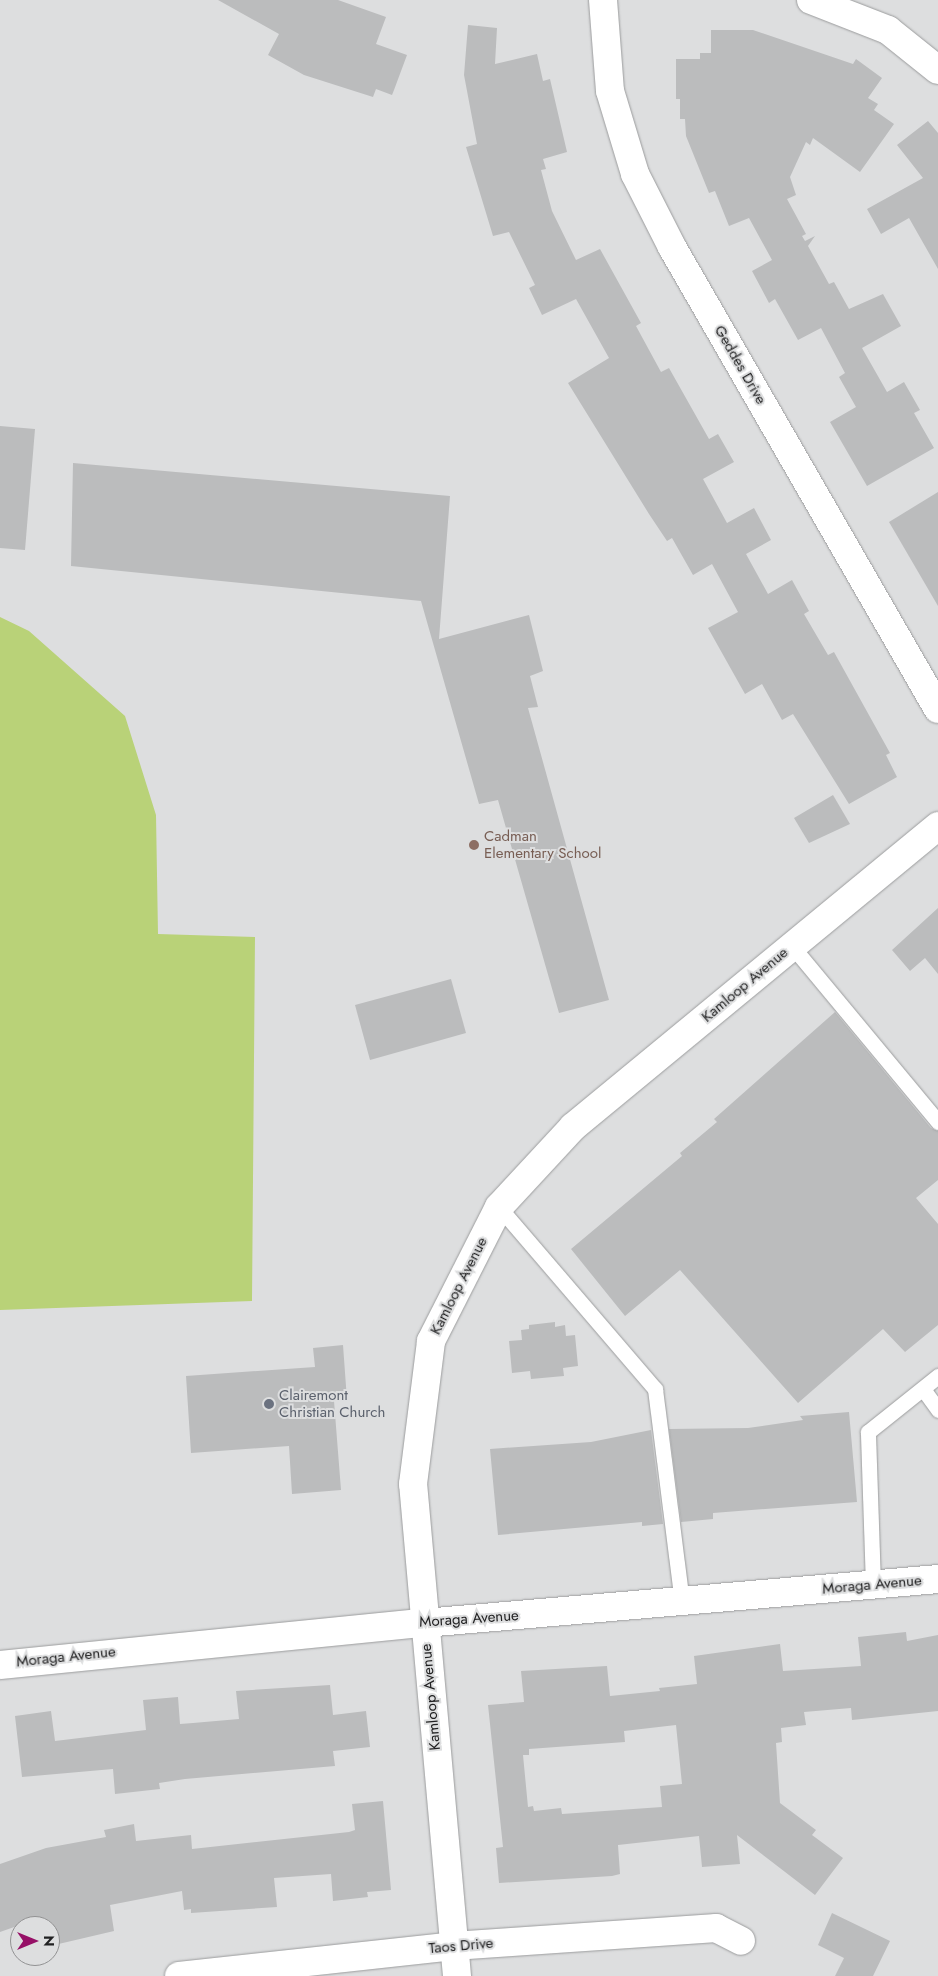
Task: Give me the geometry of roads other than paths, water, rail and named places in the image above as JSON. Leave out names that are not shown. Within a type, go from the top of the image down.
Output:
[{"type":"street","name":"Geddes Drive","points":[[603,0],[610,91],[635,174],[677,255],[938,709]]},
{"type":"street","points":[[811,0],[888,30],[938,70]]},
{"type":"street","name":"Kamloop Avenue","points":[[457,1976],[413,1484],[431,1341],[499,1207],[573,1127],[938,826]]},
{"type":"street","name":"Moraga Avenue","points":[[0,1665],[424,1623],[682,1603],[938,1579]]},
{"type":"street","name":"Taos Drive","points":[[179,1976],[453,1946],[716,1928],[741,1941]]},
{"type":"lane","points":[[792,946],[938,1122]]},
{"type":"lane","points":[[499,1207],[655,1388],[682,1603]]},
{"type":"lane","points":[[873,1585],[868,1432],[938,1376]]},
{"type":"lane","points":[[923,1389],[938,1410]]},
{"type":"place","name":"Cadman Elementary School","points":[[474,845]]},
{"type":"place","name":"Clairemont Christian Church","points":[[269,1404]]}]
